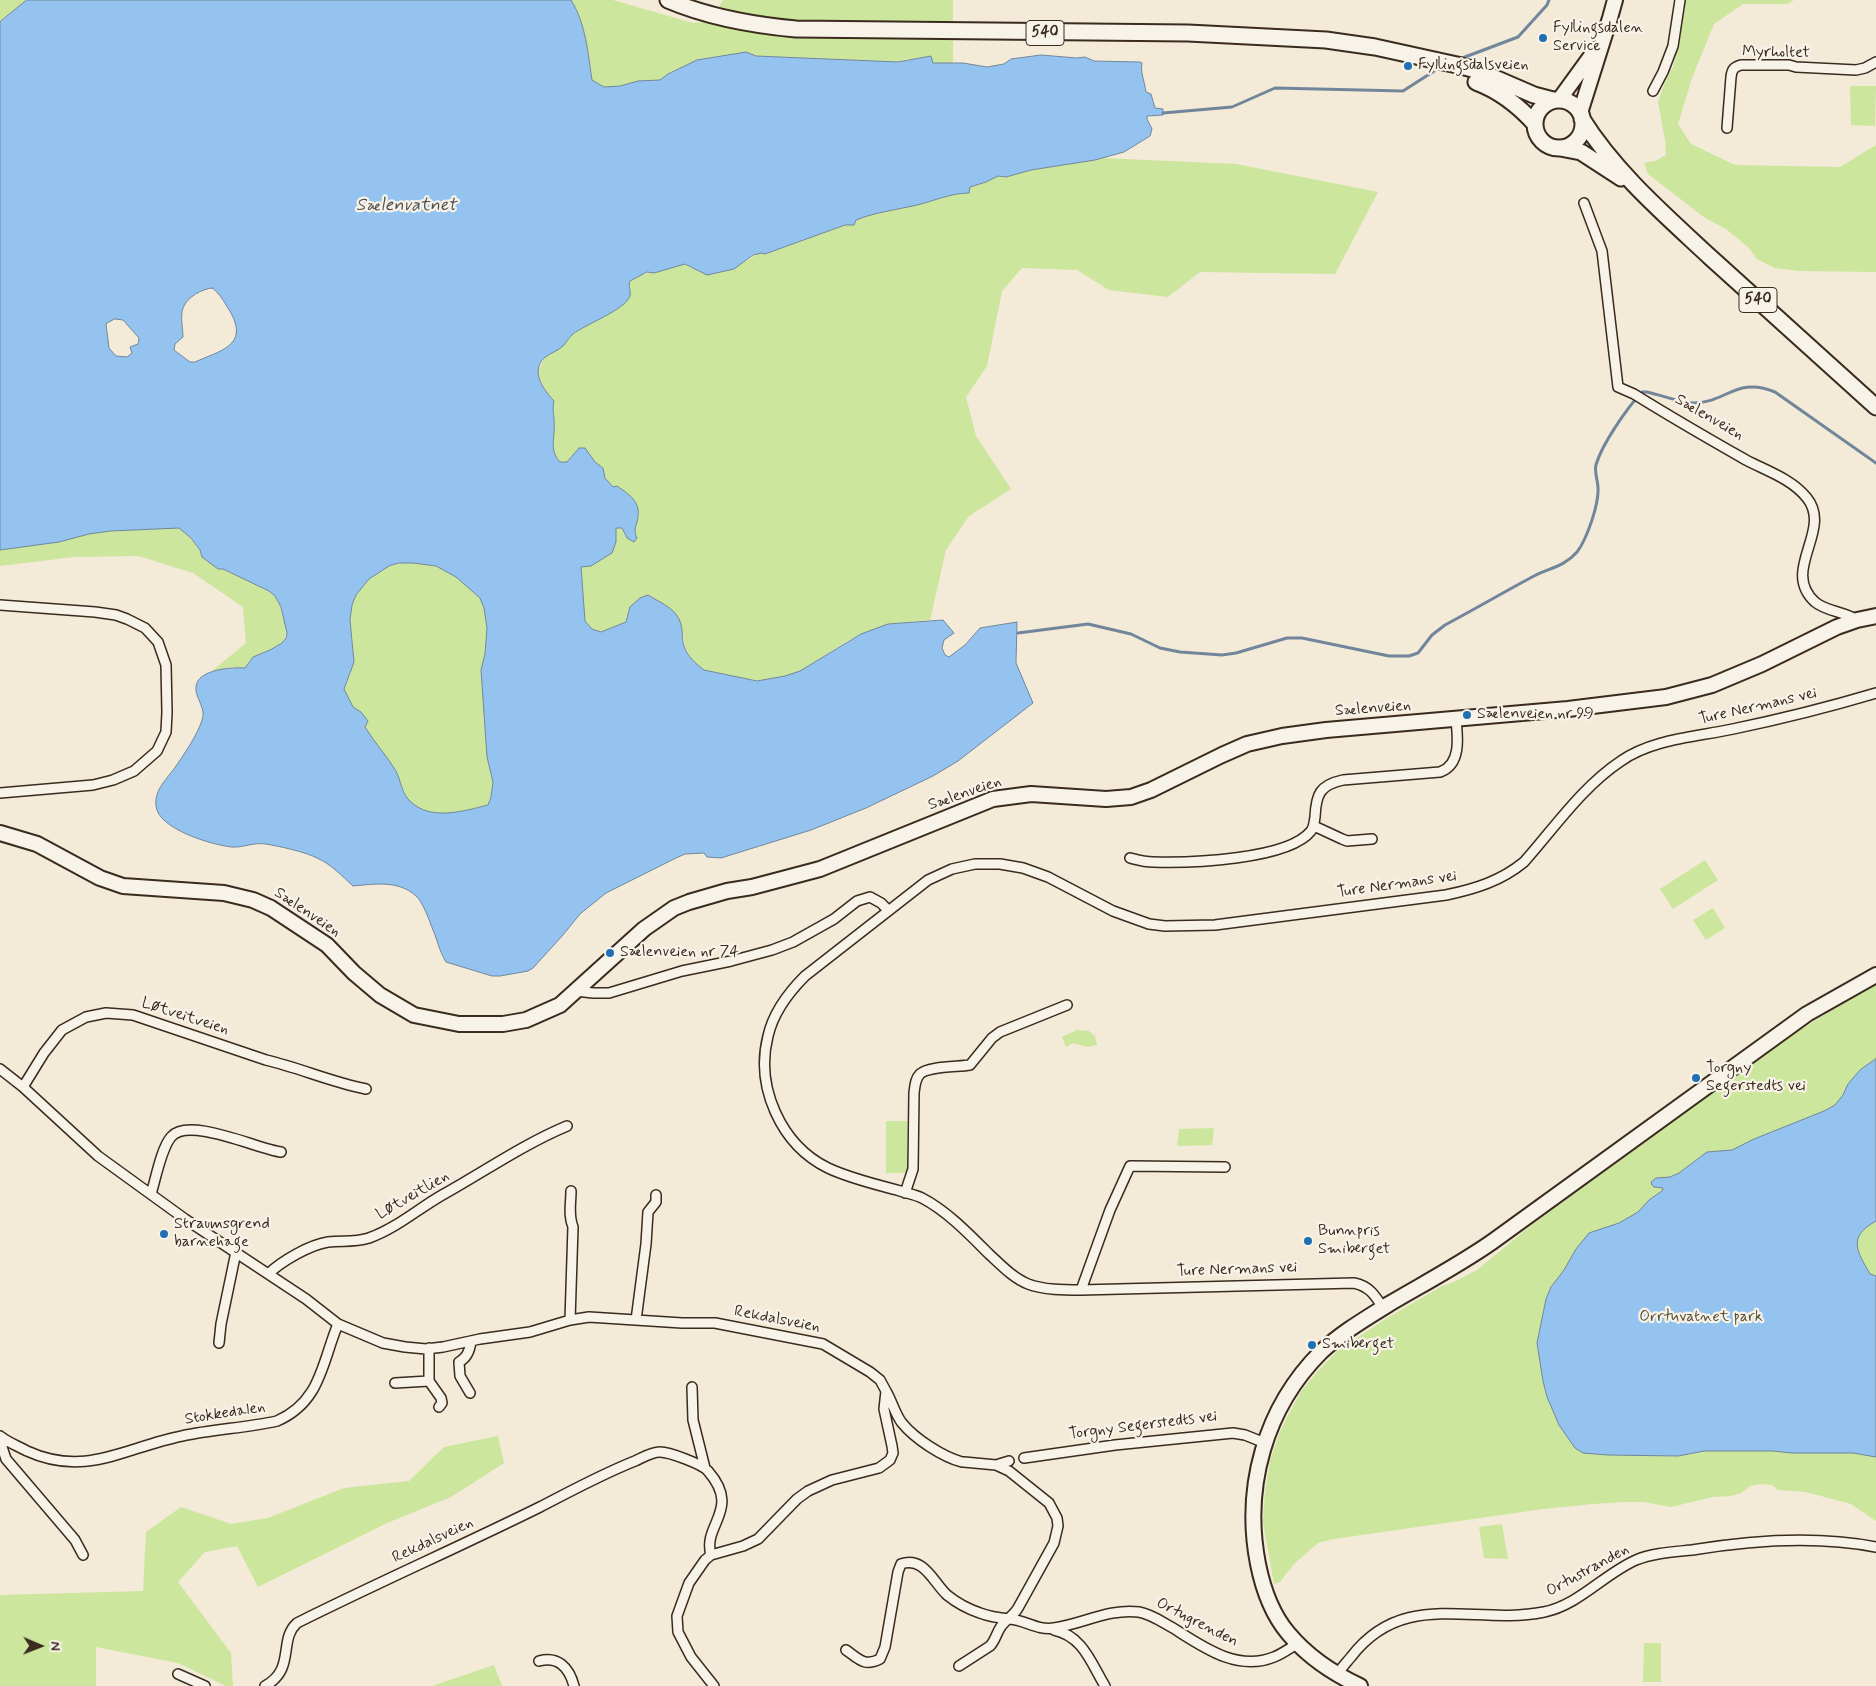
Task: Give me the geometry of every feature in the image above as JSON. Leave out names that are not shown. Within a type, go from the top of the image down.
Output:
[{"type":"main road","name":"540","points":[[668,0],[688,8],[743,23],[796,30],[1241,35],[1350,43],[1476,70],[1520,90],[1570,103],[1581,116],[1600,147],[1641,191],[1876,407]]},
{"type":"main road","name":"540","points":[[1425,58],[1505,96],[1516,104],[1535,124],[1539,138],[1544,143],[1558,148],[1581,152],[1641,191]]},
{"type":"main road","points":[[1535,124],[1539,110],[1556,100]]},
{"type":"main road","points":[[1558,148],[1566,146],[1578,138],[1581,132],[1581,116]]},
{"type":"street","points":[[1581,116],[1614,0]]},
{"type":"street","points":[[1653,91],[1666,66],[1673,46],[1680,0]]},
{"type":"street","points":[[1556,100],[1601,42]]},
{"type":"street","name":"Myrholtet","points":[[1727,128],[1732,69],[1735,67],[1741,65],[1789,65],[1856,70],[1866,68],[1876,62]]},
{"type":"street","name":"Sælenveien","points":[[1584,203],[1602,251],[1618,387],[1638,396],[1741,457],[1778,476],[1800,491],[1811,505],[1815,516],[1803,565],[1804,587],[1817,603],[1856,620]]},
{"type":"street","points":[[0,605],[116,615],[145,628],[158,642],[165,662],[168,712],[166,732],[157,751],[134,771],[113,780],[93,785],[0,793]]},
{"type":"street","name":"Sælenveien","points":[[0,833],[37,844],[100,878],[123,886],[232,894],[262,904],[327,945],[354,973],[380,995],[414,1015],[459,1024],[511,1023],[541,1015],[560,1004],[644,929],[674,908],[727,891],[752,887],[820,869],[992,800],[1031,794],[1106,799],[1131,797],[1151,790],[1227,752],[1268,738],[1326,730],[1456,720],[1631,702],[1683,693],[1728,679],[1820,634],[1856,620],[1876,616]]},
{"type":"street","name":"Ture Nermans vei","points":[[1383,1308],[1372,1292],[1363,1284],[1354,1283],[1081,1290],[1057,1290],[1029,1284],[1014,1276],[951,1219],[921,1198],[852,1178],[828,1168],[811,1159],[793,1141],[769,1098],[764,1067],[768,1036],[780,1010],[794,987],[888,910],[928,880],[952,869],[975,864],[1000,864],[1023,868],[1048,877],[1130,918],[1165,926],[1215,925],[1446,895],[1482,886],[1514,870],[1529,856],[1586,790],[1622,760],[1639,751],[1678,740],[1800,714],[1876,693]]},
{"type":"street","points":[[1130,858],[1151,862],[1238,858],[1291,845],[1302,840],[1314,826],[1316,802],[1321,790],[1329,783],[1447,770],[1455,758],[1457,746],[1456,720]]},
{"type":"street","points":[[1314,826],[1347,841],[1372,839]]},
{"type":"street","points":[[576,991],[593,994],[609,993],[682,971],[749,957],[793,942],[834,919],[857,901],[870,897],[888,910]]},
{"type":"street","points":[[1360,1686],[1337,1675],[1310,1656],[1286,1632],[1267,1597],[1256,1552],[1253,1508],[1255,1485],[1265,1443],[1282,1404],[1305,1369],[1345,1331],[1466,1260],[1807,1014],[1876,976]]},
{"type":"street","points":[[904,1193],[913,1169],[914,1093],[915,1082],[920,1074],[932,1069],[970,1065],[992,1038],[1000,1032],[1067,1005]]},
{"type":"street","name":"Løtveitveien","points":[[23,1087],[44,1053],[62,1030],[86,1017],[116,1013],[142,1017],[346,1085],[366,1089]]},
{"type":"street","points":[[0,1069],[23,1087],[98,1156],[338,1324]]},
{"type":"street","name":"Løtveitlien","points":[[268,1274],[293,1257],[317,1245],[331,1242],[350,1243],[377,1235],[480,1175],[498,1162],[567,1126]]},
{"type":"street","points":[[151,1194],[167,1144],[171,1136],[181,1130],[193,1130],[240,1139],[267,1150],[281,1152]]},
{"type":"street","points":[[1081,1290],[1110,1210],[1130,1166],[1225,1167]]},
{"type":"street","points":[[570,1320],[573,1227],[569,1218],[572,1208],[571,1191]]},
{"type":"street","points":[[636,1320],[646,1244],[648,1212],[656,1202],[656,1195]]},
{"type":"street","points":[[219,1343],[221,1324],[236,1252]]},
{"type":"street","name":"Rekdalsveien","points":[[338,1324],[383,1343],[405,1347],[428,1348],[530,1332],[570,1320],[589,1317],[682,1323],[715,1323],[824,1344],[870,1372],[880,1380],[886,1391]]},
{"type":"street","name":"Stokkedalen","points":[[1,1437],[33,1454],[45,1458],[91,1461],[115,1457],[180,1436],[277,1421],[291,1414],[308,1398],[319,1380],[338,1324]]},
{"type":"street","points":[[470,1393],[460,1376],[459,1362],[464,1360],[472,1342]]},
{"type":"street","points":[[428,1348],[429,1381],[441,1398],[442,1402],[439,1407]]},
{"type":"street","points":[[395,1382],[429,1381]]},
{"type":"street","points":[[692,1387],[693,1420],[705,1468],[717,1484],[721,1495],[722,1508],[710,1541],[710,1556]]},
{"type":"street","points":[[886,1391],[899,1418],[912,1433],[942,1454],[963,1462],[996,1465],[1009,1471],[1049,1502],[1057,1518],[1058,1526],[1054,1543],[1018,1608],[1010,1619],[1003,1624],[990,1646],[960,1666]]},
{"type":"street","points":[[712,1685],[691,1657],[678,1632],[676,1616],[689,1584],[705,1560],[710,1556],[743,1546],[758,1539],[808,1490],[832,1480],[879,1468],[890,1460],[893,1453],[884,1409],[886,1391]]},
{"type":"street","name":"Torgny Segerstedts vei","points":[[1024,1458],[1115,1445],[1233,1433],[1265,1443]]},
{"type":"street","name":"Stokkedalen","points":[[1,1437],[6,1459],[75,1540],[83,1555]]},
{"type":"street","name":"Rekdalsveien","points":[[265,1686],[275,1678],[283,1667],[291,1628],[297,1622],[624,1465],[654,1453],[669,1453],[705,1468]]},
{"type":"street","points":[[996,1465],[1009,1461]]},
{"type":"street","name":"Ortustranden","points":[[1337,1675],[1360,1644],[1370,1635],[1388,1624],[1424,1614],[1521,1614],[1546,1612],[1588,1592],[1617,1570],[1637,1560],[1655,1555],[1750,1541],[1839,1542],[1876,1547]]},
{"type":"street","name":"Ortugrenden","points":[[846,1650],[863,1662],[871,1663],[880,1659],[886,1640],[898,1572],[901,1564],[915,1562],[923,1566],[941,1588],[960,1605],[982,1614],[1064,1632],[1078,1641],[1105,1686]]},
{"type":"street","name":"Ortugrenden","points":[[1052,1629],[1112,1613],[1138,1612],[1158,1620],[1222,1657],[1241,1662],[1274,1658],[1297,1644]]},
{"type":"street","points":[[538,1661],[552,1659],[561,1663],[568,1669],[574,1686]]},
{"type":"street","points":[[178,1674],[205,1686]]},
{"type":"green space","points":[[0,0],[27,0],[0,22]]},
{"type":"green space","points":[[571,0],[613,0],[693,23],[710,21],[723,0],[953,0],[953,63],[933,63],[908,59],[898,62],[755,56],[746,52],[697,60],[660,80],[638,81],[620,86],[604,87],[592,80],[583,29]]},
{"type":"green space","points":[[1686,0],[1794,0],[1787,4],[1743,4],[1714,24],[1692,78],[1678,124],[1691,144],[1735,165],[1840,167],[1876,145],[1876,272],[1800,271],[1775,268],[1757,259],[1749,248],[1726,229],[1705,218],[1648,174],[1644,163],[1655,161],[1666,155],[1658,102],[1673,67],[1680,39]]},
{"type":"green space","points":[[1850,86],[1876,86],[1875,126],[1851,125]]},
{"type":"green space","points":[[1102,158],[1236,164],[1378,192],[1335,274],[1200,272],[1168,297],[1109,290],[1077,270],[1022,268],[1002,291],[987,366],[966,397],[976,436],[1011,489],[969,516],[946,550],[930,620],[888,624],[849,640],[800,671],[757,681],[704,670],[688,654],[684,644],[683,631],[640,598],[630,607],[626,622],[601,632],[592,629],[585,621],[581,567],[616,542],[615,528],[621,528],[627,538],[634,542],[634,532],[639,512],[617,486],[613,487],[604,478],[603,468],[595,462],[585,448],[579,448],[567,462],[560,462],[556,457],[553,447],[554,401],[546,392],[537,373],[544,358],[563,346],[572,335],[591,322],[602,318],[630,296],[629,283],[634,278],[685,264],[691,268],[747,261],[759,253],[766,254],[845,225],[854,225],[856,220],[864,217],[962,193],[969,193],[970,187],[998,176],[1006,177],[1031,170]]},
{"type":"green space","points":[[179,527],[195,544],[202,557],[269,591],[279,603],[286,632],[283,641],[276,647],[252,658],[245,668],[231,667],[212,671],[246,643],[243,607],[193,573],[138,556],[74,557],[0,566],[0,550],[59,542],[110,531]]},
{"type":"green space","points":[[399,563],[436,566],[456,577],[480,598],[484,608],[487,628],[485,654],[481,670],[487,757],[493,782],[488,805],[445,813],[434,813],[415,806],[408,799],[395,772],[370,735],[361,712],[353,707],[344,689],[354,662],[350,620],[352,605],[356,595],[369,579],[389,566]]},
{"type":"green space","points":[[1705,860],[1718,880],[1673,909],[1660,889]]},
{"type":"green space","points":[[1713,908],[1725,928],[1706,940],[1693,920]]},
{"type":"green space","name":"Orrtuvatnet park","points":[[1876,983],[1876,1521],[1851,1504],[1806,1492],[1778,1490],[1772,1485],[1761,1484],[1750,1486],[1741,1493],[1731,1496],[1713,1497],[1671,1507],[1644,1502],[1593,1504],[1543,1509],[1334,1539],[1318,1543],[1293,1565],[1280,1582],[1274,1584],[1263,1522],[1270,1461],[1279,1434],[1302,1390],[1338,1350],[1387,1318],[1442,1286],[1477,1270],[1533,1224],[1787,1038]]},
{"type":"green space","points":[[1077,1030],[1089,1031],[1095,1036],[1097,1045],[1087,1047],[1073,1043],[1066,1047],[1062,1037]]},
{"type":"green space","points":[[886,1121],[907,1121],[907,1173],[886,1173]]},
{"type":"green space","points":[[1214,1128],[1212,1145],[1177,1146],[1179,1129]]},
{"type":"green space","points":[[498,1436],[504,1463],[451,1497],[387,1523],[258,1587],[237,1546],[205,1552],[178,1582],[231,1653],[233,1686],[226,1686],[178,1663],[96,1647],[96,1686],[0,1686],[0,1595],[143,1591],[146,1532],[181,1507],[231,1524],[268,1518],[344,1488],[409,1481],[444,1447]]},
{"type":"green space","points":[[1502,1524],[1508,1559],[1484,1558],[1479,1527]]},
{"type":"green space","points":[[1644,1643],[1661,1643],[1661,1682],[1643,1682]]},
{"type":"green space","points":[[494,1665],[502,1686],[432,1686]]},
{"type":"water","name":"Sælenvatnet","points":[[27,0],[571,0],[583,29],[592,80],[604,87],[620,86],[638,81],[660,80],[697,60],[746,52],[756,56],[898,62],[931,56],[933,63],[963,63],[987,67],[1004,64],[1011,59],[1041,55],[1085,57],[1094,61],[1142,63],[1142,74],[1146,92],[1151,94],[1155,108],[1163,109],[1163,115],[1147,116],[1152,129],[1150,136],[1124,152],[1095,160],[1031,170],[1006,177],[998,176],[970,187],[969,193],[962,193],[871,215],[856,220],[854,225],[845,225],[765,254],[753,255],[734,269],[707,275],[685,264],[654,273],[647,272],[630,281],[630,296],[627,301],[613,312],[573,334],[561,348],[544,358],[538,369],[540,381],[554,401],[553,447],[556,457],[560,462],[567,462],[579,448],[585,448],[595,462],[603,468],[605,478],[613,487],[617,486],[637,504],[638,515],[635,534],[637,538],[634,542],[627,538],[622,528],[616,528],[616,542],[612,553],[591,566],[581,567],[585,621],[592,629],[601,632],[626,622],[630,607],[640,598],[648,595],[673,611],[679,619],[685,650],[701,668],[757,681],[800,671],[861,634],[888,624],[943,620],[954,633],[944,640],[942,648],[945,655],[949,657],[965,645],[980,628],[1017,622],[1016,663],[1033,703],[958,761],[933,776],[866,808],[811,830],[721,858],[707,857],[704,853],[685,854],[606,893],[580,914],[533,968],[528,971],[500,976],[492,976],[446,962],[421,902],[416,896],[402,887],[386,884],[353,886],[336,870],[317,858],[306,854],[266,844],[236,847],[223,846],[176,829],[159,814],[156,800],[159,789],[188,748],[201,724],[203,712],[196,690],[198,681],[202,676],[216,670],[245,668],[253,657],[282,643],[287,633],[281,607],[275,596],[269,591],[223,569],[218,569],[202,557],[200,550],[191,538],[179,528],[110,531],[59,542],[0,550],[0,22]],"holes":[[[212,288],[220,296],[236,324],[234,340],[222,350],[195,362],[190,362],[174,350],[175,344],[183,337],[182,311],[188,300],[195,294]],[[115,319],[123,320],[139,338],[138,344],[130,347],[132,353],[127,357],[116,356],[109,348],[106,324]],[[399,563],[436,566],[456,577],[480,598],[484,608],[487,628],[485,654],[481,670],[487,757],[493,782],[488,805],[458,812],[438,813],[419,808],[411,802],[404,792],[396,771],[365,727],[368,721],[361,712],[353,707],[344,689],[354,662],[350,620],[352,605],[356,595],[369,579],[389,566]]]},
{"type":"water","points":[[1876,1059],[1876,1221],[1861,1233],[1857,1245],[1861,1258],[1870,1274],[1876,1276],[1876,1457],[1853,1453],[1792,1453],[1773,1451],[1704,1451],[1678,1456],[1608,1455],[1583,1453],[1575,1448],[1559,1425],[1547,1397],[1537,1343],[1546,1299],[1551,1287],[1564,1270],[1576,1249],[1589,1233],[1619,1223],[1638,1212],[1649,1200],[1662,1191],[1663,1188],[1652,1185],[1651,1182],[1656,1178],[1670,1177],[1679,1173],[1707,1152],[1732,1150],[1754,1139],[1824,1111],[1835,1105],[1843,1095],[1848,1084],[1860,1070]]},
{"type":"waterway","points":[[1457,60],[1518,37],[1547,5],[1549,0]]},
{"type":"waterway","points":[[1163,113],[1232,107],[1275,88],[1403,91],[1442,66]]},
{"type":"waterway","points":[[1018,633],[1088,624],[1131,634],[1160,648],[1180,652],[1222,655],[1236,653],[1287,638],[1302,638],[1389,656],[1409,656],[1418,653],[1432,635],[1445,625],[1534,576],[1562,564],[1577,552],[1588,530],[1597,503],[1596,468],[1599,456],[1629,407],[1642,392],[1693,403],[1714,399],[1741,388],[1762,388],[1775,392],[1876,463]]},
{"type":"place","name":"Fyllingsdalen Service","points":[[1543,38]]},
{"type":"place","name":"Fyllingsdalsveien","points":[[1408,66]]},
{"type":"place","name":"Sælenveien nr 99","points":[[1467,715]]},
{"type":"place","name":"Sælenveien nr 74","points":[[610,953]]},
{"type":"place","name":"Torgny Segerstedts vei","points":[[1696,1078]]},
{"type":"place","name":"Straumsgrend barnehage","points":[[164,1234]]},
{"type":"place","name":"Bunnpris Smiberget","points":[[1308,1241]]},
{"type":"place","name":"Smiberget","points":[[1312,1345]]}]
